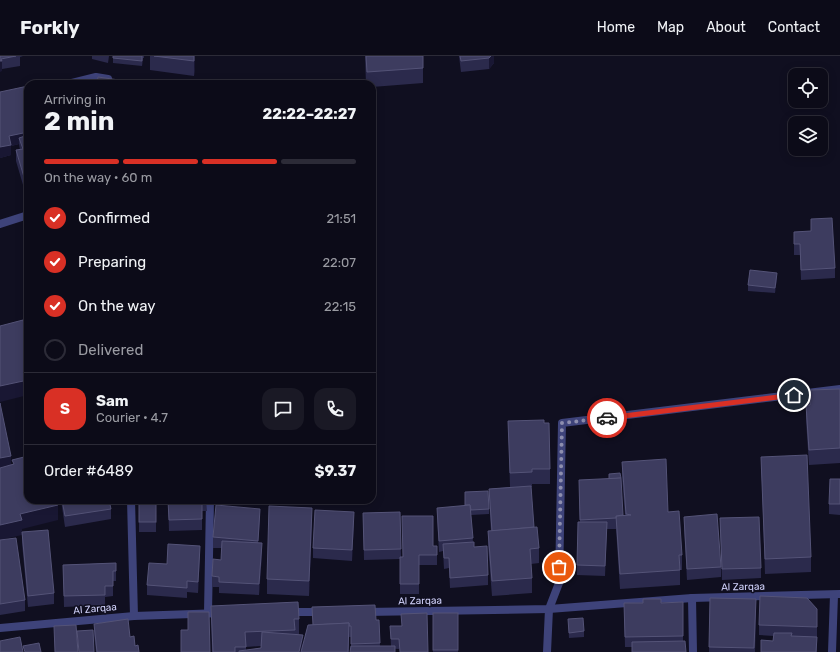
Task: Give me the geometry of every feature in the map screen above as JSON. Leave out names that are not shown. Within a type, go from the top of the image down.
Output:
[{"type":"street","points":[[84,80],[96,77],[118,80]]},
{"type":"street","points":[[0,224],[24,216]]},
{"type":"street","points":[[547,652],[549,609],[558,583],[562,423],[840,389]]},
{"type":"street","points":[[131,504],[134,616]]},
{"type":"street","points":[[208,613],[210,504]]},
{"type":"street","points":[[832,652],[837,595]]},
{"type":"street","name":"Al Zarqaa","points":[[359,612],[549,609],[692,598],[837,595]]},
{"type":"street","points":[[692,598],[693,652]]},
{"type":"street","points":[[281,612],[328,612]]},
{"type":"street","name":"Al Zarqaa","points":[[0,628],[134,616],[230,613]]},
{"type":"building","points":[[0,56],[16,56],[1,59],[2,61],[0,61]]},
{"type":"building","points":[[113,56],[142,56],[142,61],[113,58]]},
{"type":"building","points":[[154,56],[194,56],[194,61]]},
{"type":"building","points":[[366,56],[423,56],[423,68],[367,72]]},
{"type":"building","points":[[460,56],[491,56],[489,58],[461,61]]},
{"type":"building","points":[[98,77],[119,80],[98,80]]},
{"type":"building","points":[[24,87],[24,133],[9,136],[11,145],[0,147],[0,92]]},
{"type":"building","points":[[24,136],[24,177],[16,150],[23,149],[19,138]]},
{"type":"building","points":[[832,218],[835,268],[801,270],[800,244],[794,244],[794,232],[811,231],[811,219]]},
{"type":"building","points":[[750,270],[777,273],[775,288],[748,285]]},
{"type":"building","points":[[23,320],[24,324],[24,381],[0,386],[0,326]]},
{"type":"building","points":[[840,389],[840,448],[809,450],[806,405],[810,405],[810,390]]},
{"type":"building","points":[[0,403],[11,456],[0,458]]},
{"type":"building","points":[[544,420],[544,423],[549,423],[550,469],[532,469],[532,472],[510,473],[508,421]]},
{"type":"building","points":[[807,455],[811,557],[765,559],[761,457]]},
{"type":"building","points":[[24,457],[24,504],[58,505],[20,514],[22,520],[0,525],[0,468],[14,464],[12,460]]},
{"type":"building","points":[[666,459],[668,512],[679,511],[682,555],[679,555],[680,570],[620,574],[616,516],[631,515],[626,514],[622,462]]},
{"type":"building","points":[[620,473],[621,478],[609,479],[609,474]]},
{"type":"building","points":[[621,478],[623,515],[616,516],[616,518],[580,520],[579,480]]},
{"type":"building","points":[[830,479],[840,479],[840,504],[829,504]]},
{"type":"building","points":[[531,486],[534,527],[492,531],[489,489]]},
{"type":"building","points":[[488,491],[489,509],[471,510],[470,505],[465,505],[465,492]]},
{"type":"building","points":[[63,504],[110,504],[111,509],[65,516]]},
{"type":"building","points":[[139,504],[156,504],[156,522],[139,522]]},
{"type":"building","points":[[168,504],[202,504],[202,519],[169,520]]},
{"type":"building","points":[[216,505],[260,509],[258,541],[213,537]]},
{"type":"building","points":[[470,505],[473,538],[439,541],[437,508]]},
{"type":"building","points":[[269,506],[312,508],[309,581],[267,579]]},
{"type":"building","points":[[315,510],[354,512],[352,550],[313,548]]},
{"type":"building","points":[[400,512],[401,549],[364,550],[363,513]]},
{"type":"building","points":[[717,514],[721,567],[687,569],[684,517]]},
{"type":"building","points":[[402,516],[433,516],[433,546],[437,546],[437,555],[419,555],[419,584],[400,584],[400,557],[403,557]]},
{"type":"building","points":[[759,517],[761,568],[722,569],[720,518]]},
{"type":"building","points":[[578,522],[607,522],[605,566],[577,565]]},
{"type":"building","points":[[537,527],[539,548],[530,549],[532,578],[492,581],[488,531]]},
{"type":"building","points":[[48,530],[54,593],[28,596],[22,532]]},
{"type":"building","points":[[16,538],[25,600],[0,604],[0,540]]},
{"type":"building","points":[[222,541],[262,543],[259,584],[219,582],[219,577],[212,576],[213,559],[221,560]]},
{"type":"building","points":[[474,542],[474,547],[487,546],[488,575],[450,578],[449,558],[444,558],[443,544]]},
{"type":"building","points":[[168,544],[200,546],[198,582],[187,581],[187,588],[147,585],[149,563],[167,564]]},
{"type":"building","points":[[116,563],[116,571],[113,571],[113,586],[105,586],[105,595],[64,596],[63,565]]},
{"type":"building","points":[[760,596],[807,598],[817,609],[817,627],[759,625]]},
{"type":"building","points":[[710,598],[756,599],[754,648],[709,647]]},
{"type":"building","points":[[643,599],[661,599],[661,603],[683,602],[683,636],[625,637],[624,603],[643,603]]},
{"type":"building","points":[[298,602],[299,619],[294,619],[295,630],[245,632],[246,647],[235,647],[235,652],[213,652],[211,606]]},
{"type":"building","points":[[375,605],[376,620],[379,620],[380,643],[351,644],[351,626],[349,626],[349,623],[313,625],[312,607]]},
{"type":"building","points":[[188,612],[209,612],[210,652],[181,652],[181,630],[188,630]]},
{"type":"building","points":[[427,613],[428,652],[400,652],[399,639],[391,639],[390,626],[402,626],[401,614]]},
{"type":"building","points":[[433,613],[458,613],[458,650],[433,650]]},
{"type":"building","points":[[583,618],[584,631],[569,633],[568,619]]},
{"type":"building","points":[[128,619],[130,637],[134,636],[135,646],[138,645],[139,652],[97,652],[94,624]]},
{"type":"building","points":[[349,623],[348,652],[301,652],[308,625]]},
{"type":"building","points":[[76,625],[78,652],[55,652],[54,626]]},
{"type":"building","points":[[93,630],[94,652],[79,652],[77,631]]},
{"type":"building","points":[[262,632],[303,635],[299,652],[239,652],[261,648]]},
{"type":"building","points":[[774,633],[792,633],[791,636],[817,637],[816,652],[761,652],[761,640],[773,641]]},
{"type":"building","points":[[20,637],[23,652],[0,652],[0,641]]},
{"type":"building","points":[[685,641],[686,652],[632,652],[632,642]]},
{"type":"building","points":[[39,643],[41,652],[25,652],[23,646]]},
{"type":"building","points":[[351,646],[395,646],[395,652],[350,652]]},
{"type":"way so far","points":[[559,567],[562,423],[607,418]]},
{"type":"route","points":[[607,418],[794,395]]}]
